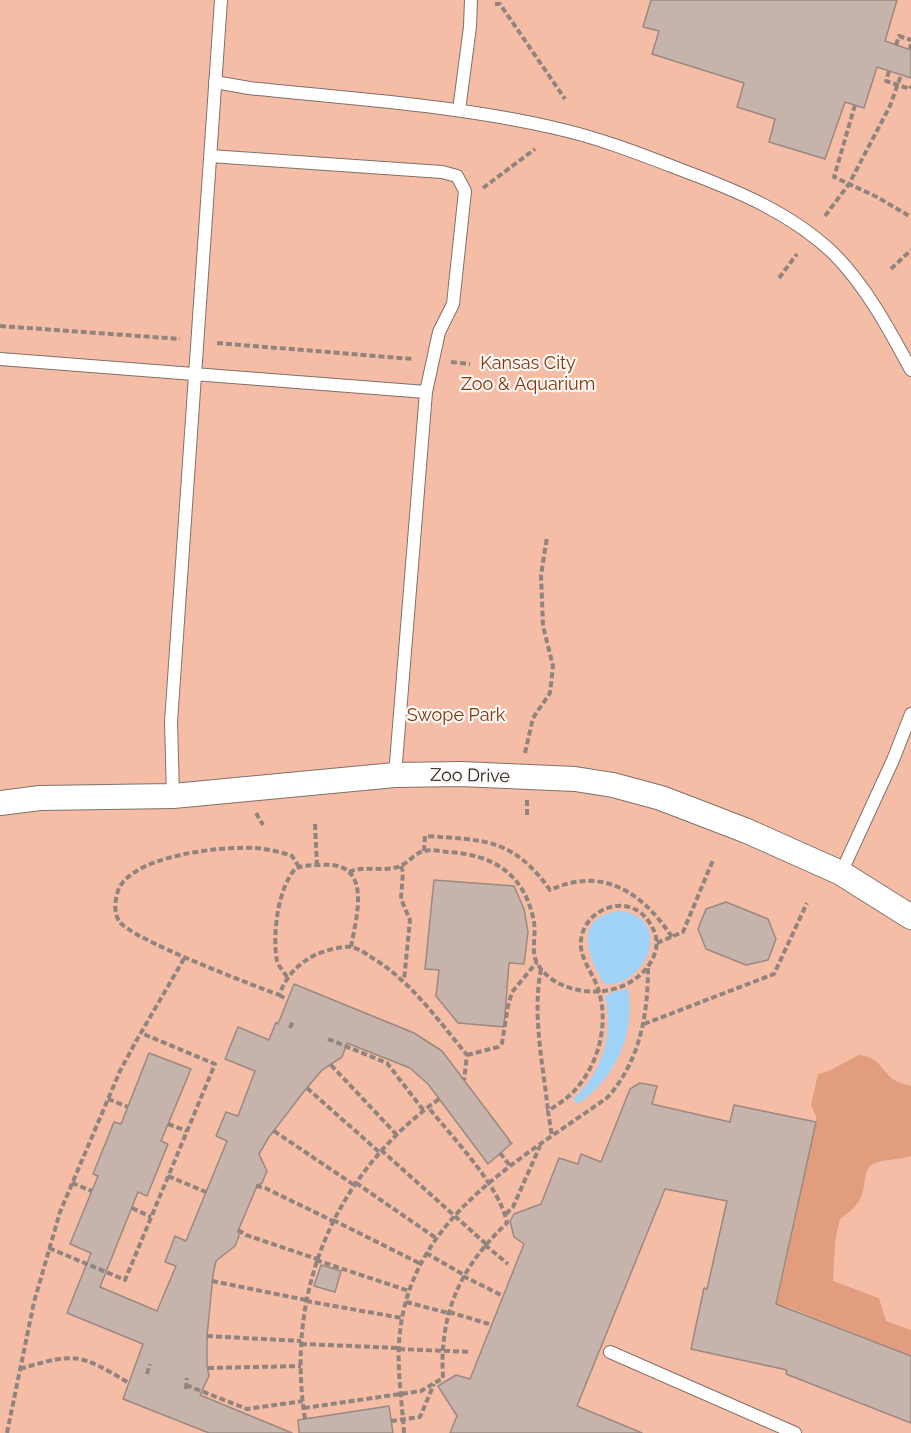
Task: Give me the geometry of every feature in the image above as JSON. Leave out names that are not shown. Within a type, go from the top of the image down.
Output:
[{"type":"street","name":"Zoo Drive","points":[[0,803],[40,798],[173,796],[395,775],[461,774],[575,779],[613,785],[661,798],[747,831],[841,873],[911,917]]},
{"type":"lane","points":[[173,796],[171,722],[221,0]]},
{"type":"lane","points":[[459,110],[470,27],[471,0]]},
{"type":"lane","points":[[215,82],[249,88],[459,110],[558,129],[598,140],[709,180],[776,211],[832,253],[851,273],[873,303],[910,364]]},
{"type":"lane","points":[[210,156],[442,172],[457,176],[465,191],[453,304],[439,332],[426,392],[395,775]]},
{"type":"lane","points":[[0,358],[426,392]]},
{"type":"lane","points":[[841,873],[893,760],[911,714]]},
{"type":"lane","points":[[610,1352],[795,1433]]},
{"type":"path","points":[[498,2],[565,99]]},
{"type":"path","points":[[896,45],[899,36],[910,44]]},
{"type":"path","points":[[889,71],[886,81],[910,89],[911,86]]},
{"type":"path","points":[[825,216],[849,184],[890,106],[901,75]]},
{"type":"path","points":[[855,105],[834,177],[877,196],[911,217]]},
{"type":"path","points":[[489,183],[535,149]]},
{"type":"path","points":[[891,269],[911,250]]},
{"type":"path","points":[[779,278],[797,254]]},
{"type":"path","points":[[0,326],[181,339]]},
{"type":"path","points":[[213,342],[420,359]]},
{"type":"path","points":[[450,362],[470,364]]},
{"type":"path","points":[[524,759],[533,718],[550,693],[553,666],[543,626],[541,575],[547,537]]},
{"type":"path","points":[[527,797],[527,814]]},
{"type":"path","points":[[256,813],[263,825]]},
{"type":"path","points":[[315,824],[317,865]]},
{"type":"path","points":[[424,850],[425,836],[479,840],[501,846],[520,856],[550,890],[583,881],[615,885],[633,893],[642,901],[662,921],[672,937]]},
{"type":"path","points":[[287,999],[185,957],[127,929],[118,919],[115,905],[120,884],[135,871],[170,857],[249,848],[292,856],[299,867]]},
{"type":"path","points":[[349,872],[361,868],[401,866],[424,850],[467,853],[491,860],[519,885],[528,903],[534,924],[537,963],[558,983],[574,989],[599,992],[627,985],[636,979],[648,966],[657,947],[649,921],[630,908],[607,907],[591,918],[584,931],[581,947],[585,962],[599,992],[602,1027],[592,1066],[570,1096],[548,1111]]},
{"type":"path","points":[[657,943],[683,932],[713,860]]},
{"type":"path","points":[[287,977],[278,961],[276,919],[288,879],[299,867],[331,864],[349,872],[356,881],[358,909],[351,947]]},
{"type":"path","points":[[401,866],[403,872],[401,898],[410,920],[404,980]]},
{"type":"path","points":[[644,1024],[774,974],[807,903]]},
{"type":"path","points":[[279,995],[287,977],[298,966],[318,954],[351,947],[378,961],[404,980],[467,1055],[464,1080]]},
{"type":"path","points":[[7,1433],[34,1302],[49,1248],[72,1183],[108,1099],[141,1033],[185,957]]},
{"type":"path","points":[[467,1055],[498,1047],[502,1043],[512,992],[537,963]]},
{"type":"path","points":[[404,1433],[399,1349],[402,1318],[410,1291],[426,1253],[454,1215],[489,1183],[608,1097],[616,1087],[637,1049],[644,1024],[648,966]]},
{"type":"path","points":[[541,968],[537,987],[539,1024],[552,1137]]},
{"type":"path","points":[[290,1028],[293,1021]]},
{"type":"path","points":[[49,1248],[125,1280],[215,1064],[141,1033]]},
{"type":"path","points":[[328,1039],[387,1063],[424,1111]]},
{"type":"path","points":[[331,1065],[396,1134]]},
{"type":"path","points":[[307,1088],[508,1264]]},
{"type":"path","points":[[108,1099],[128,1107]]},
{"type":"path","points":[[305,1419],[301,1342],[306,1300],[317,1260],[333,1220],[355,1184],[380,1151],[396,1134],[439,1099]]},
{"type":"path","points":[[304,1408],[421,1391],[443,1378],[442,1351],[448,1312],[464,1276],[486,1245],[507,1223],[506,1214],[489,1183],[428,1107]]},
{"type":"path","points":[[168,1124],[187,1131]]},
{"type":"path","points":[[274,1131],[436,1238]]},
{"type":"path","points":[[506,1214],[513,1207],[540,1145]]},
{"type":"path","points":[[500,1153],[510,1167]]},
{"type":"path","points":[[168,1176],[206,1192]]},
{"type":"path","points":[[72,1183],[92,1191]]},
{"type":"path","points":[[256,1186],[265,1188],[333,1220],[421,1264]]},
{"type":"path","points":[[132,1208],[151,1217]]},
{"type":"path","points":[[238,1230],[246,1235],[410,1291]]},
{"type":"path","points":[[426,1253],[501,1295]]},
{"type":"path","points":[[212,1281],[402,1318]]},
{"type":"path","points":[[406,1302],[489,1324]]},
{"type":"path","points":[[207,1336],[471,1352]]},
{"type":"path","points":[[20,1370],[47,1361],[76,1358],[96,1363],[129,1383]]},
{"type":"path","points":[[147,1374],[150,1364]]},
{"type":"path","points":[[207,1368],[301,1366]]},
{"type":"path","points":[[187,1378],[186,1387],[247,1409],[303,1401]]},
{"type":"path","points":[[391,1421],[420,1417],[434,1384]]},
{"type":"green space","name":"Swope Park","points":[[0,0],[911,0],[911,1433],[0,1433]]},
{"type":"shaded area","points":[[859,1055],[871,1058],[895,1080],[911,1086],[911,1156],[877,1162],[870,1166],[858,1202],[840,1219],[835,1242],[833,1281],[879,1298],[886,1321],[911,1330],[911,1356],[777,1304],[816,1122],[811,1105],[818,1074],[829,1071]]},
{"type":"water","points":[[619,911],[633,914],[643,921],[648,929],[649,950],[637,971],[627,979],[605,985],[593,963],[588,940],[589,930],[604,915]]},
{"type":"water","points":[[628,988],[629,1022],[620,1053],[613,1068],[603,1081],[578,1104],[573,1099],[592,1077],[604,1051],[608,1024],[605,995]]},
{"type":"building","points":[[651,0],[897,0],[885,41],[911,50],[911,78],[877,67],[864,108],[845,102],[825,159],[769,142],[775,119],[737,107],[744,83],[652,54],[659,31],[643,27]]},
{"type":"building","points":[[434,880],[514,886],[524,909],[528,932],[524,964],[509,963],[504,1027],[458,1023],[436,996],[439,970],[425,969]]},
{"type":"building","points":[[726,902],[768,919],[776,939],[768,960],[746,965],[706,949],[698,929],[706,909]]},
{"type":"building","points":[[294,984],[414,1033],[442,1051],[512,1143],[488,1164],[428,1084],[410,1068],[347,1043],[342,1057],[322,1070],[269,1137],[259,1154],[267,1171],[262,1183],[257,1186],[238,1231],[239,1236],[235,1246],[216,1261],[213,1275],[207,1336],[209,1376],[200,1395],[292,1433],[209,1433],[123,1399],[143,1344],[67,1313],[91,1253],[70,1244],[98,1176],[93,1174],[114,1122],[121,1124],[149,1053],[191,1069],[161,1141],[168,1144],[147,1196],[138,1192],[100,1287],[157,1311],[176,1266],[165,1262],[175,1236],[186,1241],[227,1141],[216,1136],[226,1112],[238,1116],[255,1071],[225,1059],[238,1027],[269,1040]]},
{"type":"building","points":[[640,1083],[657,1086],[652,1104],[730,1122],[734,1105],[816,1122],[776,1304],[911,1356],[911,1423],[786,1374],[787,1370],[691,1349],[727,1201],[665,1189],[577,1406],[642,1433],[450,1433],[457,1416],[438,1386],[456,1375],[470,1379],[524,1244],[514,1237],[510,1221],[514,1214],[541,1204],[559,1158],[578,1164],[581,1154],[601,1162],[630,1089]]},
{"type":"building","points":[[321,1265],[341,1271],[335,1292],[314,1286]]},
{"type":"building","points":[[389,1406],[393,1433],[299,1433],[298,1420]]},
{"type":"park label","name":"Kansas City Zoo & Aquarium","points":[[528,374]]}]
